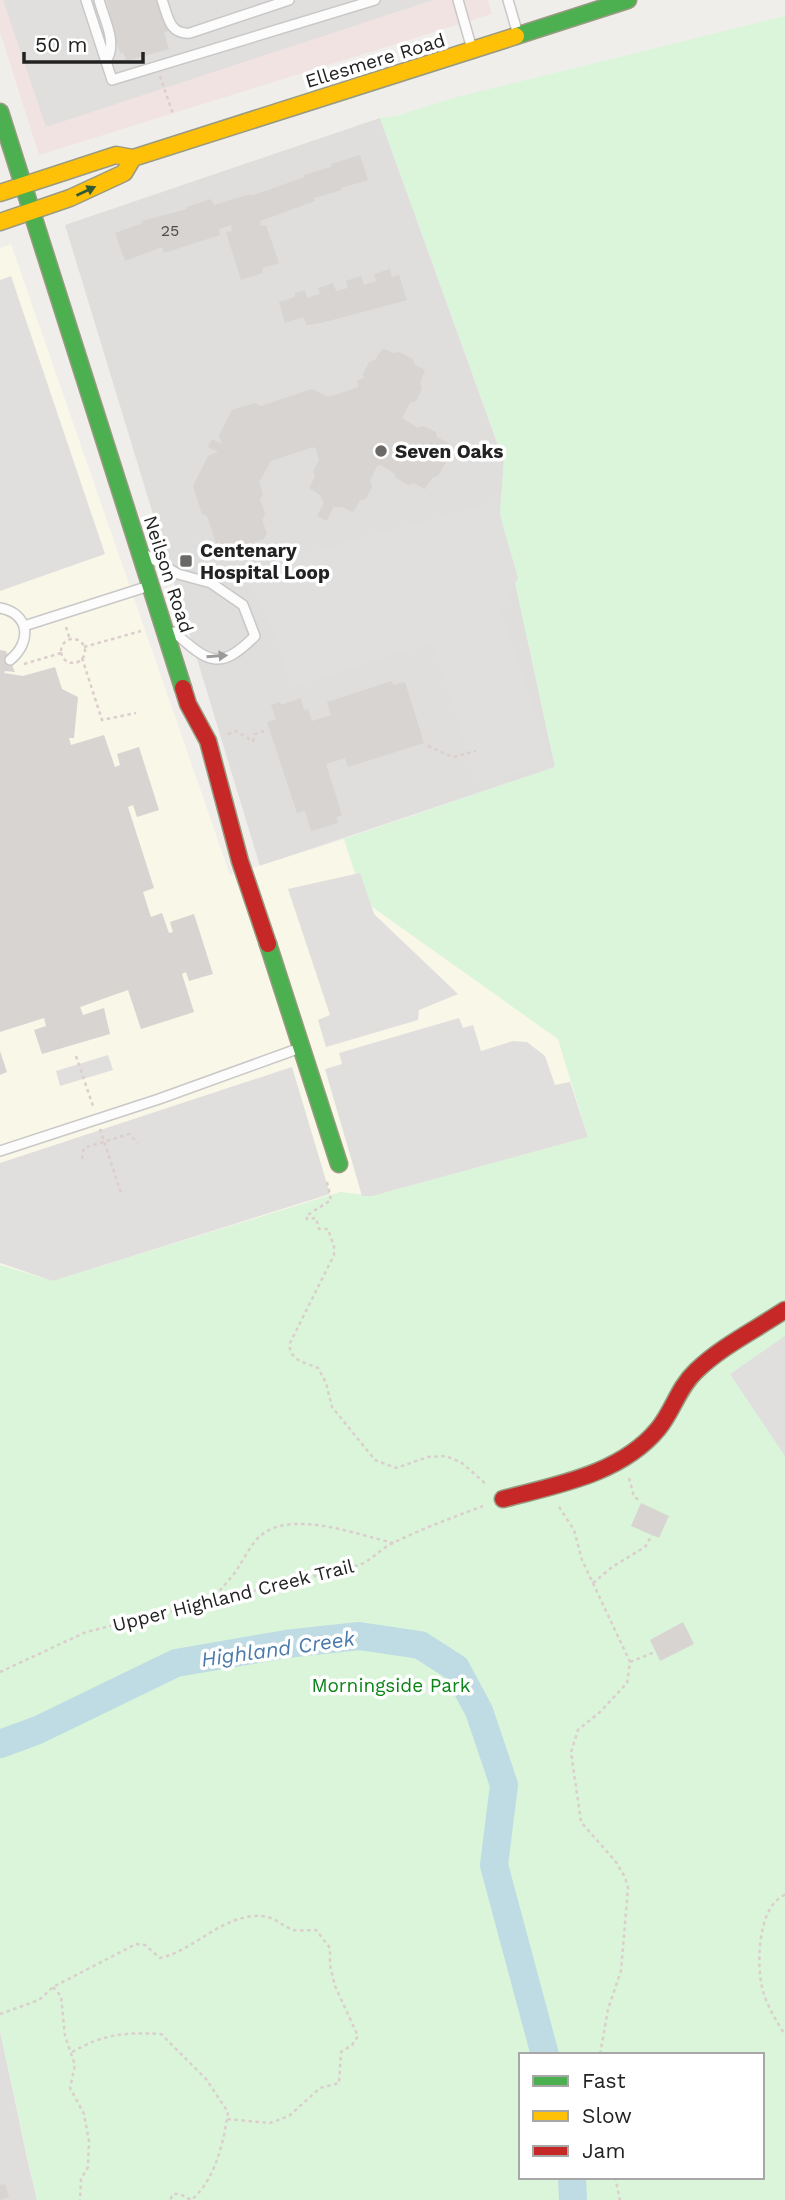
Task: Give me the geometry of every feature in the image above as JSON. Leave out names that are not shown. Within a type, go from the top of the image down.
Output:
[{"type":"street","name":"Ellesmere Road","points":[[0,193],[116,155],[133,158],[628,0]]},
{"type":"street","name":"Neilson Road","points":[[0,112],[188,704],[208,741],[240,861],[303,1047],[339,1164]]},
{"type":"street","name":"Ellesmere Road","points":[[0,222],[70,198],[124,173],[133,158]]},
{"type":"street","points":[[502,1499],[542,1490],[616,1462],[661,1425],[675,1396],[693,1374],[785,1310]]},
{"type":"lane","points":[[86,0],[112,80],[375,0]]},
{"type":"lane","points":[[99,0],[112,46],[106,61]]},
{"type":"lane","points":[[162,0],[172,28],[181,34],[289,0]]},
{"type":"lane","points":[[458,0],[472,51]]},
{"type":"lane","points":[[508,0],[519,36]]},
{"type":"lane","points":[[139,551],[178,573],[211,583],[243,605],[255,636],[237,654],[212,659],[201,656],[162,623]]},
{"type":"lane","points":[[24,626],[150,586]]},
{"type":"lane","points":[[0,608],[18,616],[26,635],[24,646],[11,659]]},
{"type":"lane","points":[[0,1151],[303,1047]]},
{"type":"path","points":[[157,67],[173,114]]},
{"type":"path","points":[[84,647],[162,623]]},
{"type":"path","points":[[82,658],[72,663],[65,660],[61,653],[64,643],[70,640],[77,640],[84,647]]},
{"type":"path","points":[[84,647],[82,658],[102,720],[136,713]]},
{"type":"path","points":[[11,659],[19,666],[61,653]]},
{"type":"path","points":[[208,741],[236,731],[253,741],[255,734],[264,731]]},
{"type":"path","points":[[428,747],[453,757],[476,751]]},
{"type":"path","points":[[76,1056],[121,1193]]},
{"type":"path","points":[[82,1159],[84,1148],[128,1135],[138,1143]]},
{"type":"path","points":[[329,1201],[306,1216],[307,1219],[316,1218],[319,1229],[328,1229],[334,1255],[290,1343],[289,1351],[294,1358],[318,1367],[326,1383],[332,1407],[375,1460],[396,1468],[428,1457],[446,1457],[462,1463],[502,1499]]},
{"type":"path","points":[[616,1462],[630,1479],[634,1497],[639,1500]]},
{"type":"path","points":[[542,1490],[558,1505],[574,1530],[582,1560],[630,1662],[627,1683],[600,1712],[578,1730],[571,1752],[581,1822],[617,1862],[628,1888],[621,1970],[608,2009],[600,2053]]},
{"type":"path","name":"Upper Highland Creek Trail","points":[[0,1672],[86,1632],[359,1565],[421,1528],[502,1499]]},
{"type":"path","points":[[209,1602],[229,1580],[259,1537],[277,1527],[293,1523],[311,1524],[394,1543]]},
{"type":"path","points":[[593,1583],[612,1567],[645,1547],[652,1535]]},
{"type":"path","points":[[630,1662],[655,1652]]},
{"type":"path","points":[[785,1895],[780,1897],[764,1920],[760,1950],[763,1990],[785,2035]]},
{"type":"path","points":[[0,2014],[38,2000],[53,1987],[136,1944],[145,1945],[160,1958],[177,1954],[221,1926],[254,1916],[277,1919],[294,1930],[316,1930],[330,1948],[330,1965],[335,1986],[358,2036],[352,2045],[341,2052],[339,2083],[320,2088],[289,2116],[270,2123],[227,2119]]},
{"type":"path","points":[[53,1987],[61,1996],[65,2036],[75,2065],[70,2088],[84,2113],[89,2141],[88,2167],[81,2179],[80,2200]]},
{"type":"path","points":[[72,2052],[106,2036],[133,2032],[161,2034],[206,2079],[228,2112],[222,2143],[212,2171],[199,2194],[191,2200],[180,2194],[173,2194],[170,2200]]},
{"type":"path","points":[[615,2179],[620,2200]]},
{"type":"shaded area","points":[[0,0],[488,0],[492,14],[39,155],[0,32]]},
{"type":"shaded area","points":[[3,0],[433,0],[46,127]]},
{"type":"shaded area","points":[[380,118],[504,462],[500,513],[555,767],[260,866],[65,225]]},
{"type":"shaded area","points":[[11,244],[230,875],[344,839],[364,901],[558,1039],[588,1137],[362,1196],[340,1192],[53,1281],[0,1265],[0,248]]},
{"type":"shaded area","points":[[11,276],[105,554],[0,591],[0,280]]},
{"type":"shaded area","points":[[496,502],[518,578],[501,610],[552,765],[477,782],[434,642],[291,687],[276,633],[242,570]]},
{"type":"shaded area","points":[[360,873],[374,914],[458,994],[419,1010],[418,1020],[326,1047],[318,1020],[330,1015],[288,889]]},
{"type":"shaded area","points":[[459,1018],[463,1028],[473,1025],[481,1051],[513,1041],[527,1042],[545,1056],[555,1085],[570,1082],[588,1137],[372,1196],[362,1196],[325,1069],[342,1064],[339,1053]]},
{"type":"shaded area","points":[[108,1055],[113,1070],[60,1086],[56,1071]]},
{"type":"shaded area","points":[[292,1067],[330,1194],[53,1281],[0,1263],[0,1163]]},
{"type":"shaded area","points":[[785,1336],[785,1456],[730,1374]]},
{"type":"shaded area","points":[[0,2031],[27,2158],[37,2200],[0,2200]]},
{"type":"green space","name":"Morningside Park","points":[[785,16],[785,2200],[37,2200],[0,2031],[0,1265],[53,1281],[341,1192],[372,1196],[588,1137],[558,1039],[364,901],[344,839],[555,767],[500,513],[504,461],[380,118],[396,116],[457,97]]},
{"type":"building","points":[[106,0],[158,0],[168,31],[164,33],[169,49],[126,61],[123,52],[120,53],[107,13],[110,12]]},
{"type":"building","points":[[360,155],[368,180],[314,198],[315,201],[260,221],[261,226],[266,225],[279,263],[262,268],[263,273],[241,280],[226,232],[232,231],[231,225],[219,229],[220,235],[164,253],[162,247],[125,261],[115,233],[143,223],[142,221],[187,209],[211,199],[214,205],[251,196]]},
{"type":"building","points":[[390,269],[392,277],[399,275],[407,300],[321,323],[307,325],[303,317],[285,323],[279,302],[295,297],[295,293],[305,290],[307,298],[320,294],[318,288],[333,283],[336,291],[348,288],[346,281],[361,276],[364,285],[376,281],[374,274]]},
{"type":"building","name":"Seven Oaks","points":[[383,348],[413,359],[415,365],[425,370],[420,383],[422,389],[402,418],[418,428],[423,426],[436,432],[437,437],[448,443],[444,456],[446,462],[438,476],[432,478],[425,489],[414,483],[408,485],[396,478],[394,473],[377,466],[366,499],[360,500],[352,512],[342,507],[333,507],[327,521],[317,516],[324,503],[320,495],[309,488],[319,460],[313,447],[271,461],[259,482],[263,494],[260,499],[265,514],[262,520],[267,533],[264,539],[224,552],[218,549],[193,486],[208,456],[218,452],[208,447],[212,439],[222,444],[219,435],[232,410],[255,403],[261,406],[312,389],[328,397],[359,387],[357,381],[364,378],[363,374],[369,362],[375,360]]},
{"type":"building","points":[[0,650],[6,651],[15,672],[4,673],[23,676],[55,667],[62,689],[78,697],[74,738],[69,738],[71,745],[104,735],[115,767],[120,765],[117,754],[139,747],[159,810],[137,817],[133,805],[128,807],[154,888],[143,892],[151,917],[162,913],[169,933],[173,932],[170,922],[194,914],[213,974],[189,981],[186,972],[182,974],[194,1012],[141,1029],[128,990],[80,1007],[83,1015],[104,1008],[110,1034],[42,1054],[34,1030],[46,1026],[44,1018],[0,1032]]},
{"type":"building","points":[[392,681],[393,685],[405,682],[424,743],[348,767],[345,758],[326,764],[342,815],[336,817],[338,823],[311,831],[305,811],[297,813],[267,722],[276,719],[271,705],[280,702],[281,705],[301,698],[304,710],[308,709],[312,721],[331,715],[327,702]]},
{"type":"building","points":[[0,1051],[7,1072],[0,1075]]},
{"type":"building","points":[[641,1503],[669,1516],[659,1538],[631,1526]]},
{"type":"building","points":[[683,1622],[694,1644],[660,1661],[650,1640]]},
{"type":"building","points":[[5,2184],[9,2197],[0,2200],[0,2185]]},
{"type":"waterway","name":"Highland Creek","points":[[0,1744],[38,1730],[176,1663],[286,1644],[359,1636],[420,1645],[456,1668],[479,1711],[504,1785],[494,1865],[544,2053]]},
{"type":"waterway","name":"Highland Creek","points":[[572,2179],[573,2200]]},
{"type":"traffic: fast","points":[[516,36],[628,0]]},
{"type":"traffic: fast","points":[[0,112],[183,688]]},
{"type":"traffic: fast","points":[[268,944],[339,1164]]},
{"type":"traffic: slow","points":[[0,193],[116,155],[133,158],[516,36]]},
{"type":"traffic: slow","points":[[0,222],[70,198],[124,173],[133,158]]},
{"type":"traffic: jam","points":[[183,688],[188,704],[208,741],[240,861],[268,944]]},
{"type":"traffic: jam","points":[[503,1499],[566,1483],[626,1457],[658,1429],[696,1371],[728,1346],[785,1310]]},
{"type":"place","name":"Seven Oaks","points":[[381,451]]},
{"type":"place","name":"Centenary Hospital Loop","points":[[186,561]]}]
